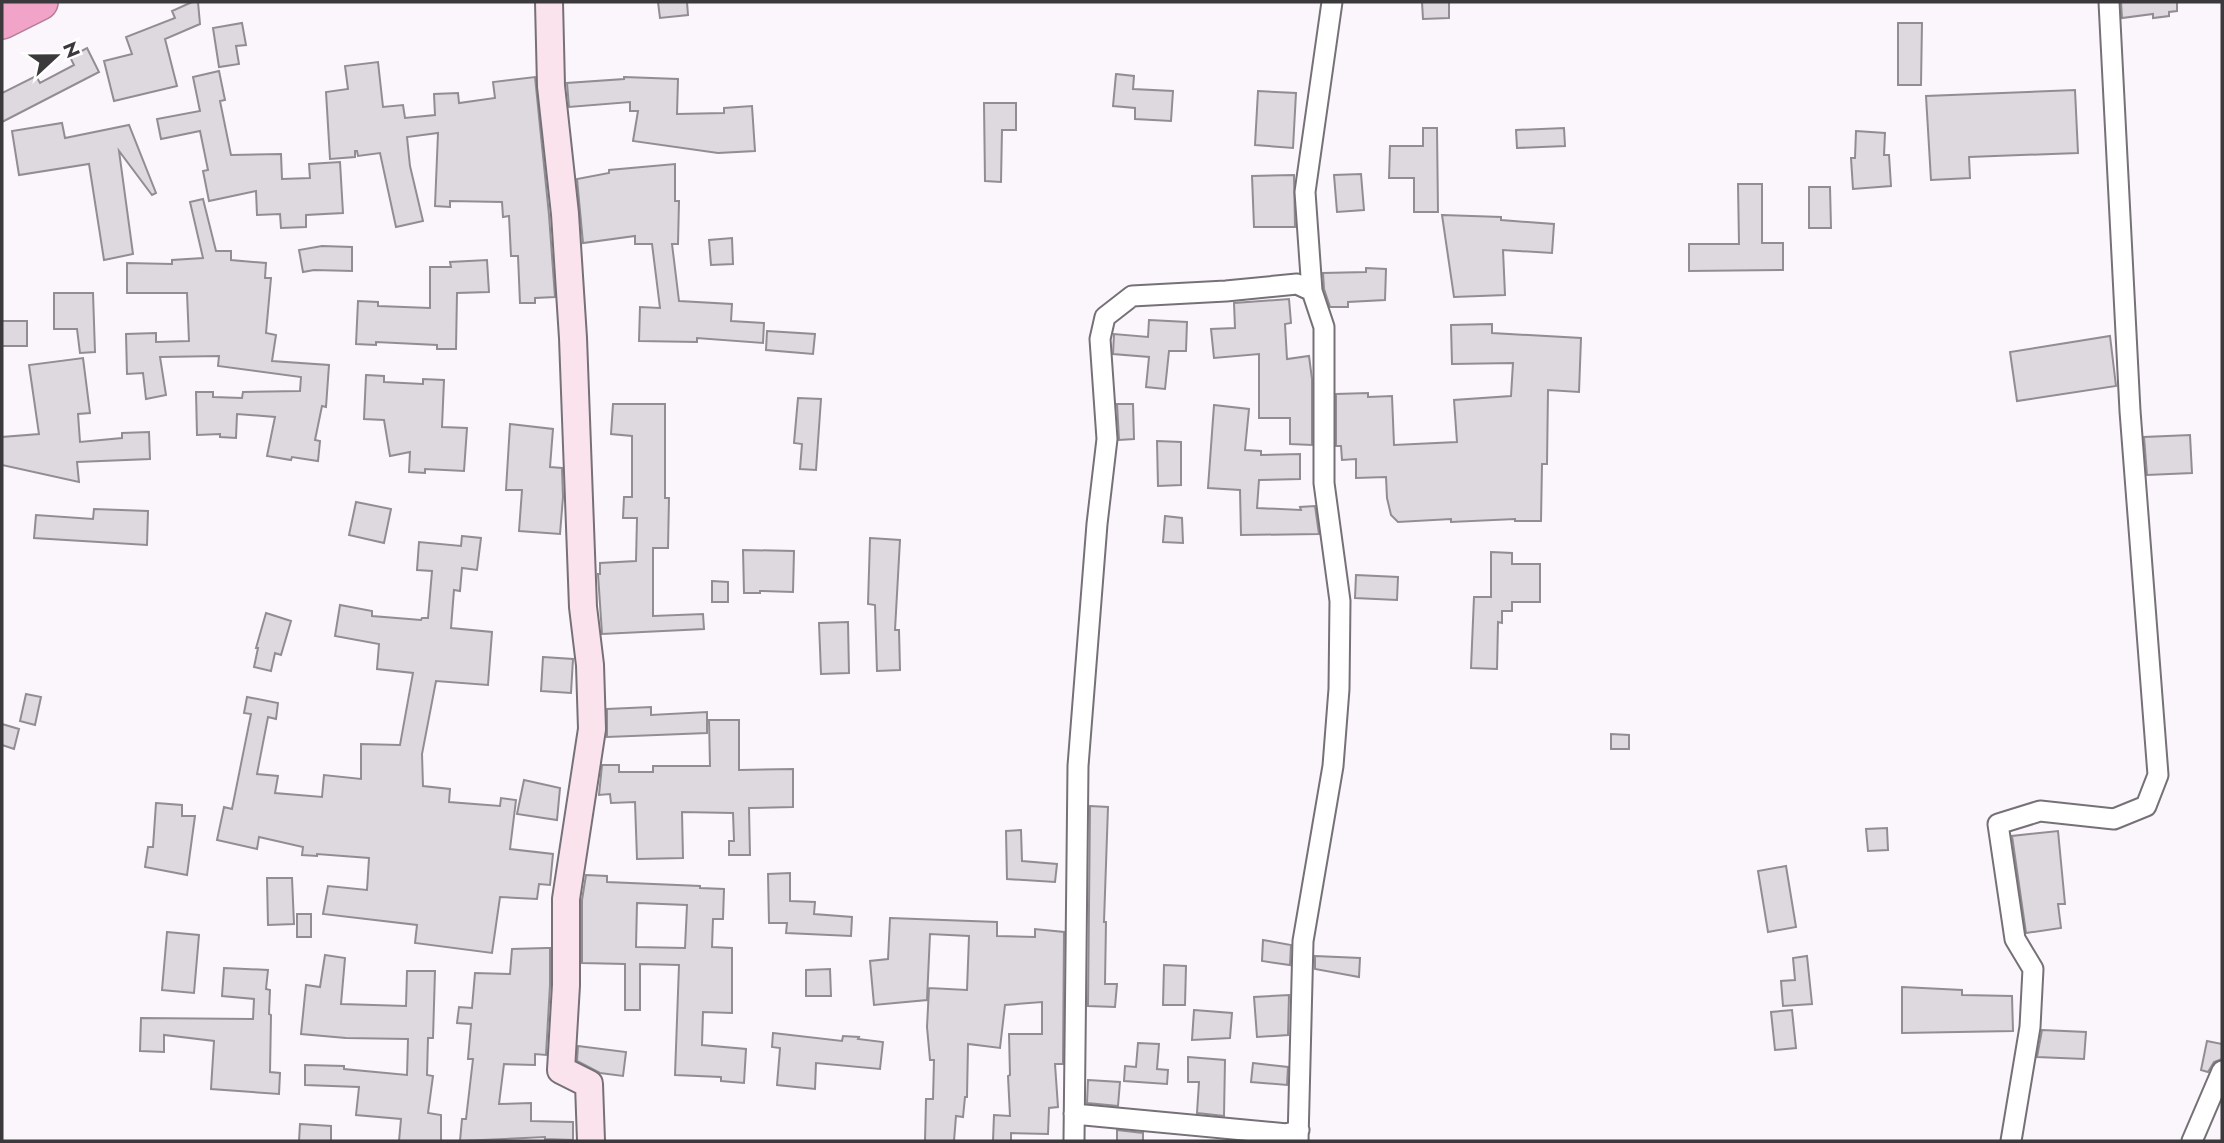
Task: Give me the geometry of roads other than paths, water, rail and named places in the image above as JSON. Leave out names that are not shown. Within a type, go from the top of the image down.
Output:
[{"type":"highway","points":[[2,21],[40,2]]},
{"type":"street","points":[[549,2],[551,86],[565,214],[573,338],[583,607],[590,665],[592,729],[566,899],[566,985],[561,1070],[589,1084],[591,1141]]},
{"type":"street","points":[[1074,1114],[1299,1136],[1303,941],[1334,766],[1340,614],[1324,483],[1324,327],[1312,291],[1305,192],[1332,2]]},
{"type":"street","points":[[2011,1141],[2030,1027],[2033,970],[2015,939],[1998,824],[2040,811],[2114,819],[2146,806],[2158,775],[2130,411],[2109,2]]},
{"type":"street","points":[[1074,1141],[1079,766],[1097,524],[1107,439],[1100,340],[1105,317],[1132,296],[1297,284],[1312,291]]},
{"type":"street","points":[[2192,1141],[2222,1071]]}]
